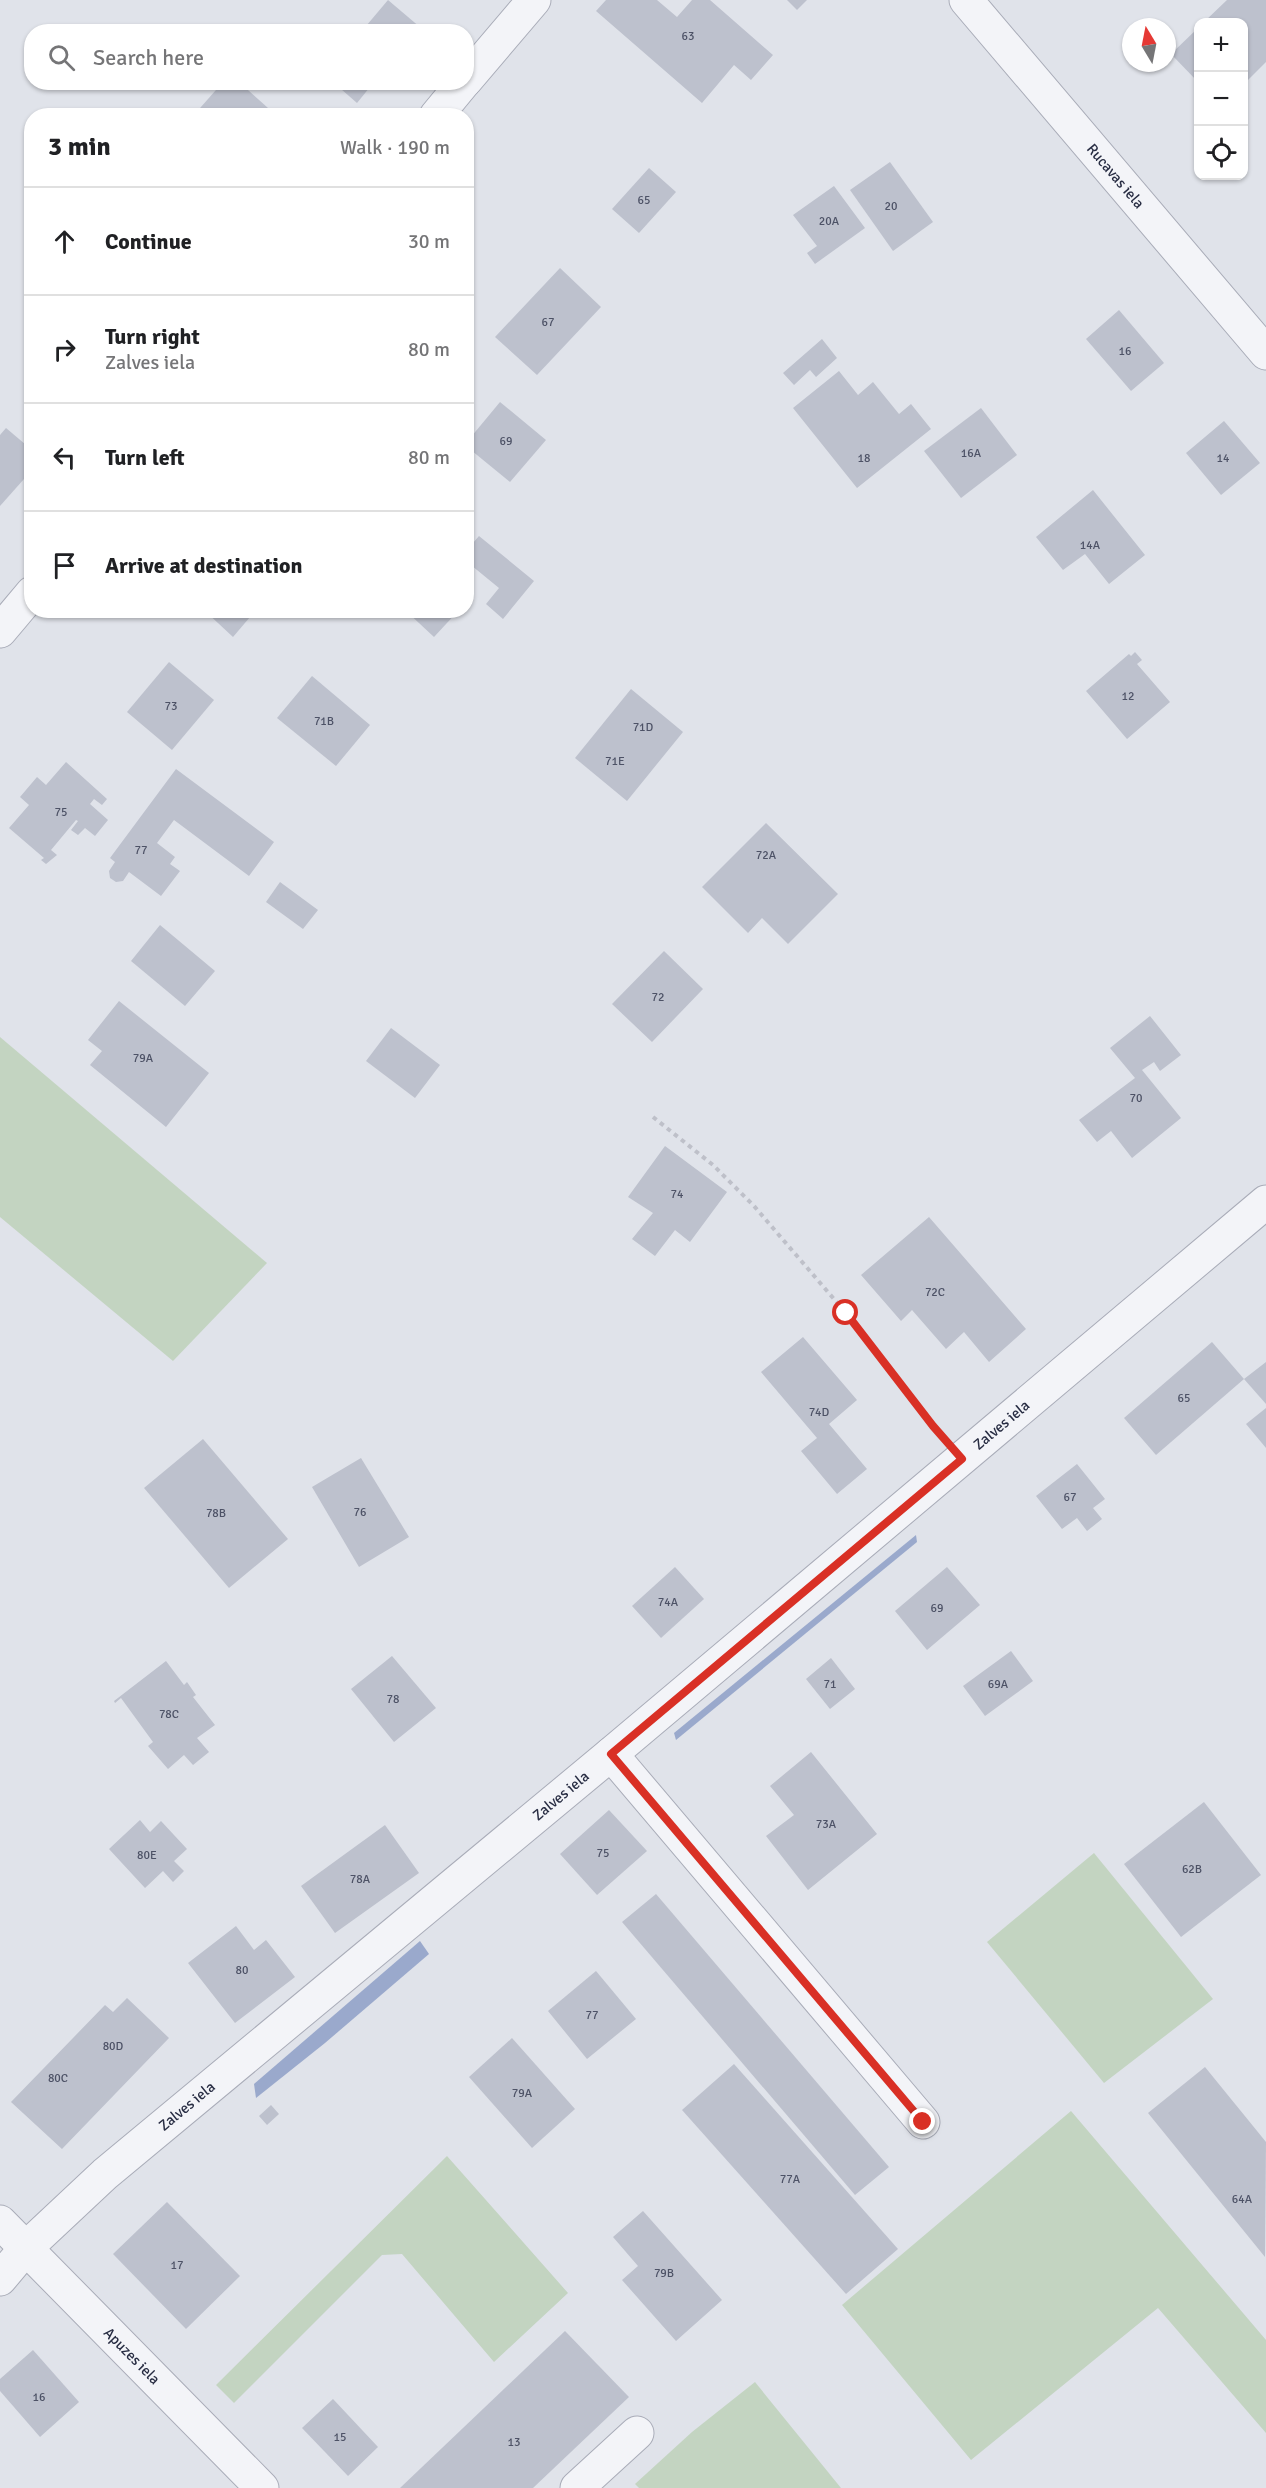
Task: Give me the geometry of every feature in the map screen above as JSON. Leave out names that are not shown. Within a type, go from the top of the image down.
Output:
[{"type":"street","points":[[474,70],[534,0]]},
{"type":"street","name":"Rucavas iela","points":[[966,0],[1266,353]]},
{"type":"street","points":[[443,108],[458,90]]},
{"type":"street","points":[[0,631],[24,602]]},
{"type":"street","name":"Zalves iela","points":[[0,2279],[26,2248],[105,2174],[611,1754],[1266,1202]]},
{"type":"street","points":[[611,1754],[923,2122]]},
{"type":"street","name":"Apuzes iela","points":[[0,2222],[262,2488]]},
{"type":"street","points":[[577,2488],[637,2433]]},
{"type":"path","points":[[653,1117],[713,1165],[754,1206],[846,1313],[933,1426],[962,1459]]},
{"type":"green space","points":[[0,1037],[267,1263],[173,1361],[0,1217]]},
{"type":"green space","points":[[1094,1853],[1213,1999],[1104,2083],[987,1942]]},
{"type":"green space","points":[[1071,2111],[1266,2340],[1266,2433],[1158,2308],[971,2460],[842,2305]]},
{"type":"green space","points":[[447,2156],[568,2293],[494,2362],[402,2254],[382,2255],[234,2403],[216,2385]]},
{"type":"green space","points":[[755,2382],[841,2488],[639,2488],[635,2484],[692,2432]]},
{"type":"water","points":[[916,1535],[917,1542],[676,1740],[674,1733]]},
{"type":"water","points":[[420,1941],[429,1954],[325,2043],[256,2098],[254,2084]]},
{"type":"building","points":[[388,0],[416,24],[368,24]]},
{"type":"building","points":[[606,0],[657,0],[677,17],[692,0],[710,0],[773,55],[751,80],[734,65],[702,103],[596,11]]},
{"type":"building","points":[[787,0],[807,0],[797,10]]},
{"type":"building","points":[[1227,0],[1266,0],[1266,62],[1248,80],[1248,18],[1208,18]]},
{"type":"building","points":[[1194,32],[1194,78],[1176,59],[1176,49]]},
{"type":"building","points":[[216,90],[248,90],[268,108],[200,108]]},
{"type":"building","points":[[342,90],[368,90],[357,103]]},
{"type":"building","points":[[890,162],[933,222],[893,251],[850,190]]},
{"type":"building","points":[[649,168],[676,192],[639,233],[612,209]]},
{"type":"building","points":[[834,186],[865,228],[815,264],[807,253],[817,246],[793,215]]},
{"type":"building","points":[[560,268],[601,307],[537,375],[495,337]]},
{"type":"building","points":[[1119,310],[1164,363],[1131,391],[1086,339]]},
{"type":"building","points":[[822,339],[837,358],[816,377],[810,370],[794,385],[783,373]]},
{"type":"building","points":[[839,371],[858,395],[873,382],[899,414],[911,404],[931,429],[857,488],[793,408]]},
{"type":"building","points":[[500,402],[546,440],[510,482],[474,453],[474,433]]},
{"type":"building","points":[[981,408],[1017,455],[961,498],[924,451]]},
{"type":"building","points":[[1224,421],[1260,463],[1221,495],[1186,453]]},
{"type":"building","points":[[6,428],[24,443],[24,479],[0,506],[0,435]]},
{"type":"building","points":[[1093,490],[1145,555],[1109,584],[1085,554],[1063,570],[1036,537]]},
{"type":"building","points":[[479,536],[534,581],[503,619],[486,604],[499,588],[474,568],[474,542]]},
{"type":"building","points":[[213,618],[249,618],[233,637]]},
{"type":"building","points":[[414,618],[452,618],[434,637]]},
{"type":"building","points":[[1135,652],[1142,660],[1137,664],[1170,702],[1127,739],[1086,691],[1129,654],[1131,656]]},
{"type":"building","points":[[169,662],[214,700],[172,750],[127,712]]},
{"type":"building","points":[[312,676],[370,725],[336,766],[277,718]]},
{"type":"building","points":[[631,689],[683,732],[627,801],[575,758]]},
{"type":"building","points":[[66,762],[107,799],[102,805],[94,799],[90,804],[108,820],[95,836],[85,828],[78,835],[71,830],[78,821],[76,820],[51,850],[57,855],[46,864],[41,860],[44,858],[9,828],[29,805],[20,797],[37,777],[46,785]]},
{"type":"building","points":[[176,769],[274,842],[249,876],[174,820],[157,843],[175,857],[170,864],[180,871],[161,896],[129,872],[123,881],[116,882],[110,878],[109,871],[115,862],[110,858]]},
{"type":"building","points":[[766,823],[838,894],[788,944],[762,918],[748,933],[702,887]]},
{"type":"building","points":[[280,882],[318,910],[303,929],[266,902]]},
{"type":"building","points":[[160,925],[215,971],[185,1006],[131,961]]},
{"type":"building","points":[[664,951],[703,989],[652,1042],[612,1004]]},
{"type":"building","points":[[119,1001],[209,1073],[166,1127],[90,1065],[102,1051],[88,1040]]},
{"type":"building","points":[[1150,1016],[1181,1055],[1160,1071],[1154,1062],[1142,1070],[1181,1118],[1132,1158],[1111,1131],[1097,1142],[1079,1120],[1135,1078],[1110,1048]]},
{"type":"building","points":[[391,1028],[440,1065],[415,1098],[366,1061]]},
{"type":"building","points":[[665,1146],[727,1192],[690,1242],[675,1230],[655,1256],[632,1239],[653,1213],[628,1197]]},
{"type":"building","points":[[929,1217],[1026,1329],[989,1362],[964,1332],[946,1349],[912,1310],[901,1321],[861,1275]]},
{"type":"building","points":[[803,1337],[857,1400],[829,1424],[867,1469],[837,1494],[801,1451],[817,1438],[761,1372]]},
{"type":"building","points":[[1212,1342],[1244,1379],[1156,1455],[1124,1418]]},
{"type":"building","points":[[1266,1362],[1266,1404],[1244,1379]]},
{"type":"building","points":[[1266,1408],[1266,1448],[1246,1424]]},
{"type":"building","points":[[203,1439],[288,1539],[229,1588],[144,1488]]},
{"type":"building","points":[[361,1458],[409,1537],[359,1567],[312,1487]]},
{"type":"building","points":[[1077,1464],[1105,1499],[1093,1508],[1102,1519],[1087,1531],[1077,1518],[1062,1529],[1036,1496]]},
{"type":"building","points":[[675,1567],[704,1599],[661,1638],[632,1606]]},
{"type":"building","points":[[947,1567],[980,1605],[927,1650],[895,1611]]},
{"type":"building","points":[[1011,1651],[1033,1681],[985,1716],[963,1686]]},
{"type":"building","points":[[392,1656],[436,1708],[394,1742],[351,1689]]},
{"type":"building","points":[[831,1658],[855,1689],[830,1709],[806,1679]]},
{"type":"building","points":[[166,1661],[184,1685],[187,1682],[196,1695],[193,1697],[215,1725],[197,1738],[209,1752],[193,1765],[184,1755],[168,1769],[148,1746],[153,1742],[121,1698],[115,1703],[114,1701]]},
{"type":"building","points":[[811,1752],[877,1834],[808,1890],[766,1836],[794,1815],[770,1786]]},
{"type":"building","points":[[1204,1802],[1261,1875],[1181,1937],[1124,1864]]},
{"type":"building","points":[[609,1810],[647,1851],[597,1895],[560,1854]]},
{"type":"building","points":[[140,1820],[150,1832],[161,1821],[187,1849],[174,1861],[184,1871],[173,1882],[163,1871],[145,1888],[109,1849]]},
{"type":"building","points":[[385,1825],[419,1873],[335,1933],[301,1886]]},
{"type":"building","points":[[656,1894],[889,2167],[855,2195],[622,1922]]},
{"type":"building","points":[[236,1926],[254,1950],[266,1940],[295,1977],[235,2023],[188,1963]]},
{"type":"building","points":[[596,1971],[636,2019],[587,2059],[548,2011]]},
{"type":"building","points":[[127,1998],[169,2038],[62,2149],[11,2102],[105,2005],[113,2012]]},
{"type":"building","points":[[512,2038],[575,2109],[532,2148],[469,2077]]},
{"type":"building","points":[[734,2064],[898,2249],[846,2294],[682,2110]]},
{"type":"building","points":[[1205,2067],[1266,2142],[1265,2257],[1148,2113]]},
{"type":"building","points":[[271,2105],[279,2114],[267,2125],[259,2116]]},
{"type":"building","points":[[167,2202],[240,2276],[186,2329],[113,2254]]},
{"type":"building","points":[[643,2211],[722,2300],[676,2341],[622,2280],[638,2266],[613,2237]]},
{"type":"building","points":[[565,2331],[629,2397],[533,2488],[400,2488]]},
{"type":"building","points":[[33,2350],[79,2402],[40,2437],[0,2391],[0,2379]]},
{"type":"building","points":[[333,2399],[378,2447],[348,2476],[302,2428]]},
{"type":"route","points":[[846,1313],[933,1426],[962,1459],[611,1754],[923,2122]]}]
